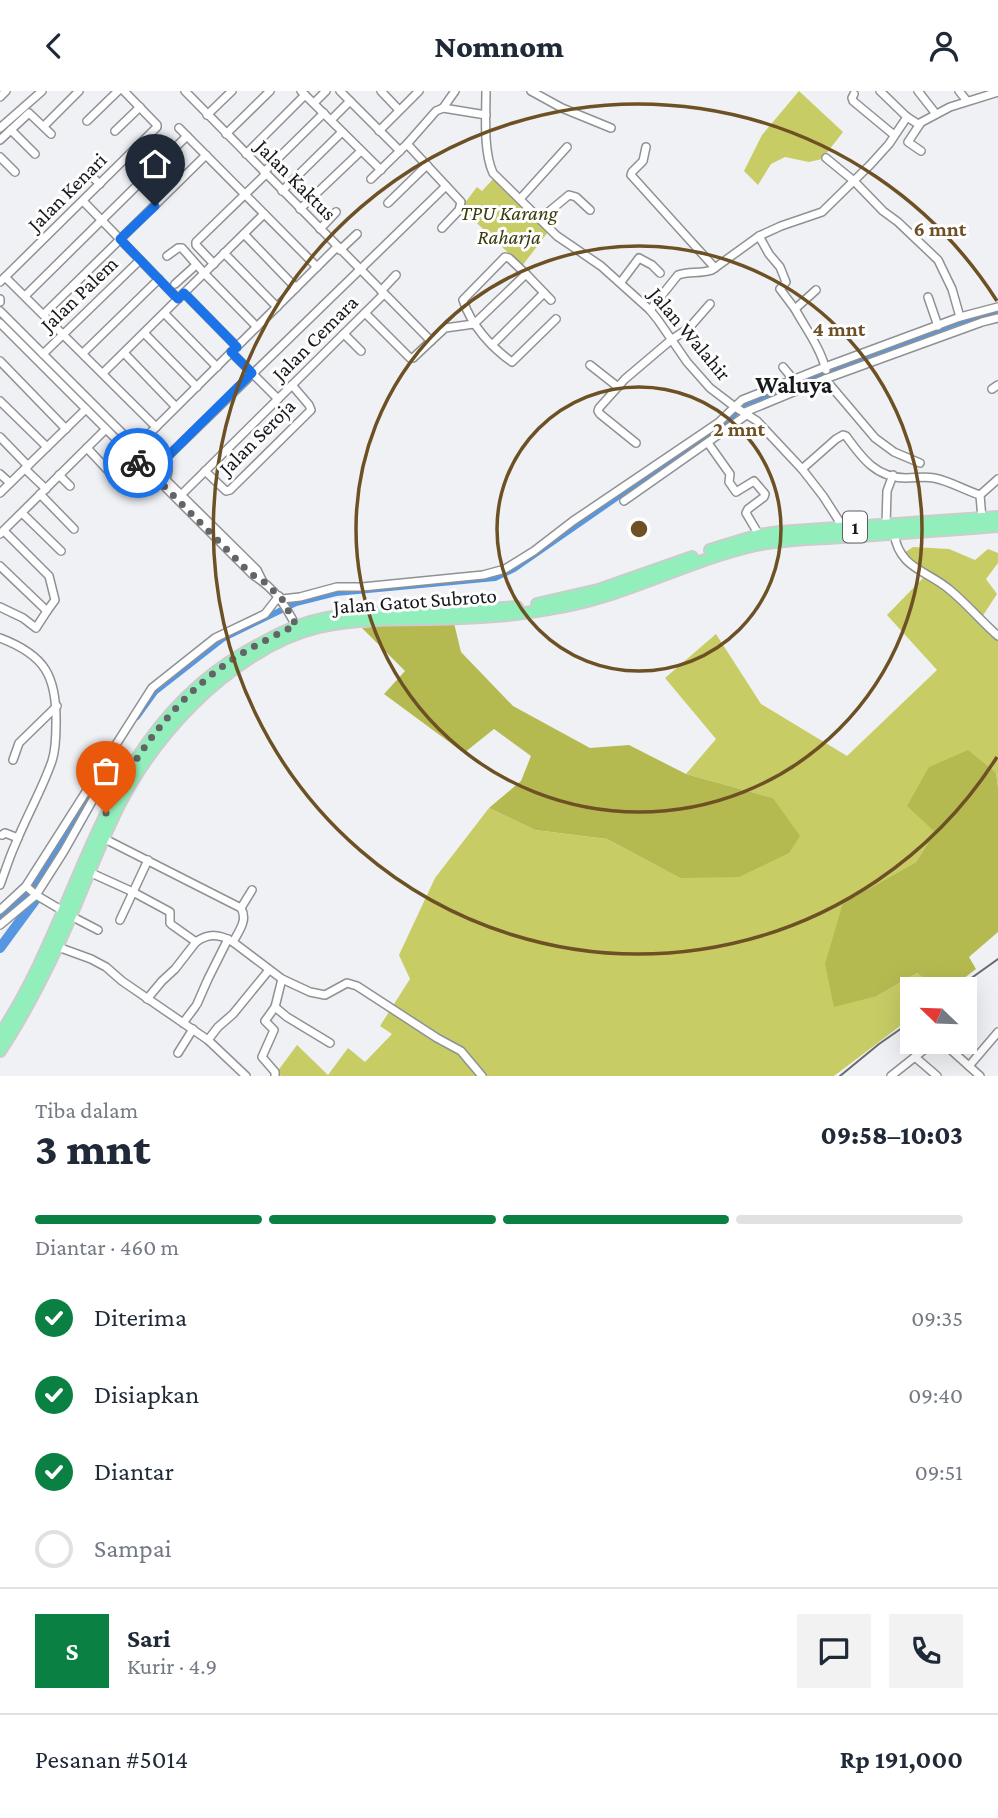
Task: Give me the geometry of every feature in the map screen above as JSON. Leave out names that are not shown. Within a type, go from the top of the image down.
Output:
[{"type":"highway","name":"1","points":[[715,553],[771,542],[998,517]]},
{"type":"highway","name":"1","points":[[715,553],[759,535],[843,527],[890,529],[998,526]]},
{"type":"highway","name":"Jalan Gatot Subroto","points":[[0,1051],[35,993],[58,947],[97,831],[115,795],[152,737],[183,700],[227,663],[296,625],[338,616],[510,607],[556,601],[715,553]]},
{"type":"highway","name":"Jalan Gatot Subroto","points":[[0,1035],[33,980],[126,793],[145,762],[191,706],[231,670],[253,656],[318,627],[392,619],[516,614],[557,608],[600,598],[715,553]]},
{"type":"street","points":[[0,97],[6,91]]},
{"type":"street","points":[[0,128],[41,91]]},
{"type":"street","points":[[44,126],[79,91]]},
{"type":"street","points":[[87,121],[118,91]]},
{"type":"street","points":[[115,131],[140,107],[124,91]]},
{"type":"street","points":[[207,115],[232,91]]},
{"type":"street","points":[[226,134],[270,91]]},
{"type":"street","points":[[314,103],[326,91]]},
{"type":"street","points":[[340,91],[400,152]]},
{"type":"street","points":[[381,91],[399,110]]},
{"type":"street","points":[[379,131],[419,91]]},
{"type":"street","points":[[371,179],[400,152],[436,111],[443,108],[455,91]]},
{"type":"street","name":"Jalan Walahir","points":[[486,91],[487,145],[490,168],[497,178],[568,245],[601,265],[650,310],[687,362],[710,388],[766,430],[802,469],[823,495],[843,527]]},
{"type":"street","points":[[531,91],[562,108],[611,128]]},
{"type":"street","points":[[880,91],[907,117],[920,124]]},
{"type":"street","points":[[918,91],[936,114]]},
{"type":"street","points":[[958,91],[967,101]]},
{"type":"street","name":"Jalan Kaktus","points":[[188,92],[207,115],[431,341]]},
{"type":"street","points":[[922,151],[908,142],[920,124],[950,107],[998,92]]},
{"type":"street","points":[[246,154],[303,93],[381,170]]},
{"type":"street","points":[[854,94],[853,101],[894,135]]},
{"type":"street","points":[[331,120],[350,101]]},
{"type":"street","name":"Jalan Kenari","points":[[3,279],[157,126],[140,107]]},
{"type":"street","points":[[443,108],[486,115]]},
{"type":"street","points":[[0,140],[29,113],[51,134]]},
{"type":"street","points":[[214,264],[196,242],[324,113]]},
{"type":"street","points":[[650,310],[678,275],[684,272],[704,273],[759,236],[821,212],[889,144],[907,117]]},
{"type":"street","points":[[179,128],[317,267]]},
{"type":"street","points":[[11,130],[35,154]]},
{"type":"street","points":[[282,191],[342,132]]},
{"type":"street","points":[[25,296],[187,136]]},
{"type":"street","points":[[407,144],[461,202],[459,210],[442,228]]},
{"type":"street","points":[[520,199],[567,147]]},
{"type":"street","points":[[646,147],[643,161],[631,175],[715,268]]},
{"type":"street","points":[[300,209],[361,151]]},
{"type":"street","points":[[44,314],[206,155]]},
{"type":"street","points":[[0,157],[15,172]]},
{"type":"street","points":[[826,158],[938,260],[952,289],[960,317]]},
{"type":"street","points":[[388,203],[427,165]]},
{"type":"street","points":[[89,174],[100,184]]},
{"type":"street","points":[[165,459],[446,186]]},
{"type":"street","points":[[540,219],[569,195],[576,197],[590,210]]},
{"type":"street","points":[[83,201],[159,279],[181,296],[234,349],[252,373],[278,399]]},
{"type":"street","points":[[320,229],[336,212]]},
{"type":"street","points":[[103,373],[264,214]]},
{"type":"street","points":[[244,234],[296,288]]},
{"type":"street","points":[[136,447],[317,267],[357,234]]},
{"type":"street","points":[[759,236],[782,272],[786,282],[780,289],[818,347],[827,374],[875,438],[894,452],[920,463]]},
{"type":"street","points":[[167,256],[181,247],[257,327]]},
{"type":"street","points":[[224,253],[277,307]]},
{"type":"street","points":[[551,300],[505,257],[463,300],[474,324],[510,362],[556,319]]},
{"type":"street","points":[[621,282],[639,258],[660,273]]},
{"type":"street","name":"Jalan Palem","points":[[43,354],[140,260]]},
{"type":"street","points":[[175,283],[196,265]]},
{"type":"street","points":[[365,313],[413,358],[445,328],[474,324],[526,274]]},
{"type":"street","name":"Jalan Cemara","points":[[181,495],[365,313],[396,275]]},
{"type":"street","points":[[3,279],[44,314],[156,427]]},
{"type":"street","points":[[83,353],[159,279]]},
{"type":"street","points":[[794,309],[816,291]]},
{"type":"street","points":[[492,345],[544,293]]},
{"type":"street","points":[[928,297],[938,326]]},
{"type":"street","points":[[636,443],[598,411],[618,387],[671,340],[689,328],[710,304]]},
{"type":"street","points":[[2,905],[31,891],[58,836],[95,784],[152,688],[215,638],[265,614],[282,599],[337,587],[362,587],[501,571],[534,551],[573,521],[696,444],[741,410],[960,317],[998,307]]},
{"type":"street","points":[[0,311],[136,447],[141,458]]},
{"type":"street","points":[[166,315],[217,367]]},
{"type":"street","points":[[624,501],[696,444],[708,443],[721,427],[741,410],[742,400],[793,379],[827,374],[998,318]]},
{"type":"street","points":[[0,323],[106,429],[141,458]]},
{"type":"street","points":[[344,334],[361,351]]},
{"type":"street","points":[[146,335],[197,387]]},
{"type":"street","points":[[126,355],[176,407]]},
{"type":"street","points":[[0,361],[66,429]]},
{"type":"street","points":[[590,365],[618,387]]},
{"type":"street","points":[[783,367],[793,379]]},
{"type":"street","name":"Jalan Seroja","points":[[205,471],[226,491],[230,490],[311,410],[292,385]]},
{"type":"street","points":[[0,401],[47,447]]},
{"type":"street","points":[[0,493],[86,409]]},
{"type":"street","points":[[0,607],[36,628],[56,599],[49,576],[2,533],[106,429]]},
{"type":"street","points":[[802,469],[843,435],[862,459],[875,469],[909,478],[941,479],[980,495]]},
{"type":"street","points":[[0,437],[74,529]]},
{"type":"street","points":[[708,443],[730,474],[729,482],[736,492],[754,481],[765,494],[746,513],[759,535]]},
{"type":"street","points":[[86,448],[117,480]]},
{"type":"street","points":[[152,453],[165,459],[169,473],[164,482],[155,487],[141,482],[136,468],[141,458],[152,453]]},
{"type":"street","points":[[0,474],[10,483]]},
{"type":"street","points":[[59,475],[70,486]]},
{"type":"street","points":[[893,475],[887,491],[890,529],[906,561],[948,589],[998,636]]},
{"type":"street","points":[[980,495],[998,479]]},
{"type":"street","points":[[164,482],[181,495],[257,570],[262,580]]},
{"type":"street","points":[[164,482],[251,574],[262,580],[282,599],[296,625]]},
{"type":"street","points":[[980,495],[982,519]]},
{"type":"street","points":[[22,513],[61,551]]},
{"type":"street","points":[[1,570],[47,611]]},
{"type":"street","points":[[0,638],[24,649],[46,669],[57,706],[52,760],[0,885]]},
{"type":"street","points":[[13,760],[19,743],[57,706]]},
{"type":"street","points":[[0,925],[64,851],[95,784]]},
{"type":"street","points":[[2,835],[5,833],[18,838]]},
{"type":"street","points":[[103,838],[241,908],[243,912],[243,921],[196,1006],[183,1023]]},
{"type":"street","points":[[120,920],[148,860]]},
{"type":"street","points":[[89,872],[170,912],[172,925],[196,942]]},
{"type":"street","points":[[241,908],[252,890]]},
{"type":"street","points":[[31,891],[98,930]]},
{"type":"street","points":[[147,999],[196,942],[215,935],[231,941],[282,979],[321,995],[346,983],[357,986],[461,1051],[482,1076]]},
{"type":"street","points":[[58,947],[101,964],[208,1040],[246,1076]]},
{"type":"street","points":[[208,1040],[268,970]]},
{"type":"street","points":[[275,1076],[275,1072],[262,1057],[274,1030],[265,1021],[275,1007],[282,979]]},
{"type":"street","points":[[275,1007],[330,1043]]},
{"type":"street","points":[[178,1053],[193,1029]]},
{"type":"street","points":[[969,1066],[998,1033]]},
{"type":"street","points":[[892,1076],[919,1054]]},
{"type":"street","points":[[956,1054],[980,1076]]},
{"type":"street","points":[[915,1057],[937,1076]]},
{"type":"green space","points":[[799,91],[843,132],[822,159],[809,162],[785,157],[771,164],[758,185],[744,171],[762,135]]},
{"type":"green space","name":"TPU Karang Raharja","points":[[493,179],[548,232],[522,266],[461,208],[477,187],[482,191]]},
{"type":"green space","points":[[913,547],[949,549],[975,560],[988,549],[998,553],[998,563],[986,579],[997,594],[982,617],[998,632],[998,787],[996,772],[935,832],[916,862],[843,903],[877,996],[900,983],[900,1026],[834,1076],[281,1076],[277,1072],[297,1045],[328,1075],[348,1048],[365,1062],[392,1034],[380,1026],[410,979],[399,955],[435,878],[489,808],[535,830],[607,839],[680,878],[773,798],[686,774],[716,739],[665,678],[716,634],[761,704],[847,756],[937,670],[887,615],[925,576],[898,557]]},
{"type":"green space","points":[[453,619],[461,652],[513,706],[590,748],[629,745],[686,774],[773,798],[800,836],[789,853],[739,877],[680,878],[607,839],[535,830],[489,808],[521,781],[531,756],[494,729],[464,753],[384,694],[405,671],[362,628]]},
{"type":"green space","points":[[968,750],[996,773],[998,932],[969,957],[976,969],[966,977],[922,977],[917,973],[910,977],[900,977],[900,983],[877,996],[834,1007],[825,964],[843,903],[916,862],[935,832],[907,806],[929,767]]},
{"type":"waterway","points":[[137,717],[155,692],[224,638],[296,603],[336,593],[495,578],[514,569],[710,433],[731,418],[744,404],[959,322],[998,312]]},
{"type":"waterway","points":[[0,918],[27,895],[37,882],[113,756]]},
{"type":"waterway","points":[[0,948],[36,899]]},
{"type":"railway","points":[[973,977],[998,959]]},
{"type":"railway","points":[[840,1076],[900,1029]]},
{"type":"way so far","points":[[106,813],[152,737],[183,700],[227,663],[296,625],[279,596],[251,574],[162,484],[155,487],[141,482],[137,476],[138,463]]},
{"type":"district","name":"Waluya","points":[[794,384]]},
{"type":"route","points":[[138,463],[144,456],[152,453],[165,459],[252,373],[231,352],[237,347],[184,293],[178,299],[120,239],[155,206]]}]
